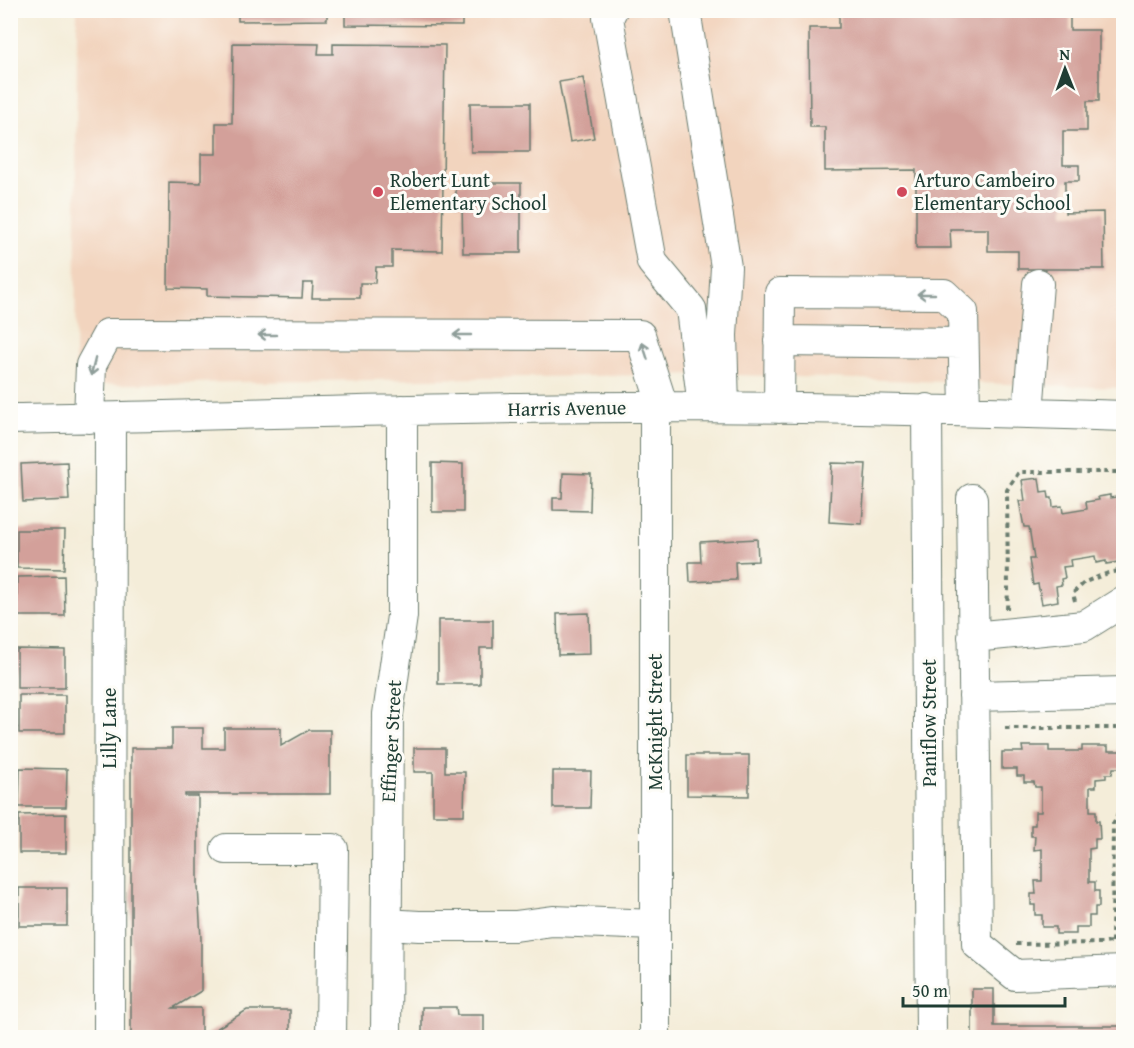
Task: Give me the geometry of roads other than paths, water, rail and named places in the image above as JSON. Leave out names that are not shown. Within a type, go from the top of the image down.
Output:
[{"type":"street","points":[[612,10],[608,18],[652,262],[691,309],[714,408]]},
{"type":"street","points":[[685,10],[726,267],[714,408]]},
{"type":"street","points":[[1028,413],[1038,284]]},
{"type":"street","points":[[779,408],[780,293],[944,294],[963,312],[964,411]]},
{"type":"street","name":"McKnight Street","points":[[99,418],[91,365],[108,334],[640,335],[659,407],[655,1038]]},
{"type":"street","points":[[779,340],[963,343]]},
{"type":"street","name":"Harris Avenue","points":[[10,419],[659,407],[927,409],[1124,416]]},
{"type":"street","name":"Paniflow Street","points":[[927,409],[931,1038]]},
{"type":"street","name":"Effinger Street","points":[[386,1038],[388,714],[402,616],[402,410]]},
{"type":"street","name":"Lilly Lane","points":[[99,418],[108,1038]]},
{"type":"street","points":[[972,499],[977,944],[1015,975],[1124,971]]},
{"type":"street","points":[[973,637],[1084,626],[1124,601]]},
{"type":"street","points":[[974,696],[1124,692]]},
{"type":"street","points":[[226,849],[333,849],[331,1038]]},
{"type":"street","points":[[387,924],[515,926],[553,921],[655,925]]},
{"type":"place","name":"Robert Lunt Elementary School","points":[[378,192]]},
{"type":"place","name":"Arturo Cambeiro Elementary School","points":[[902,192]]}]
